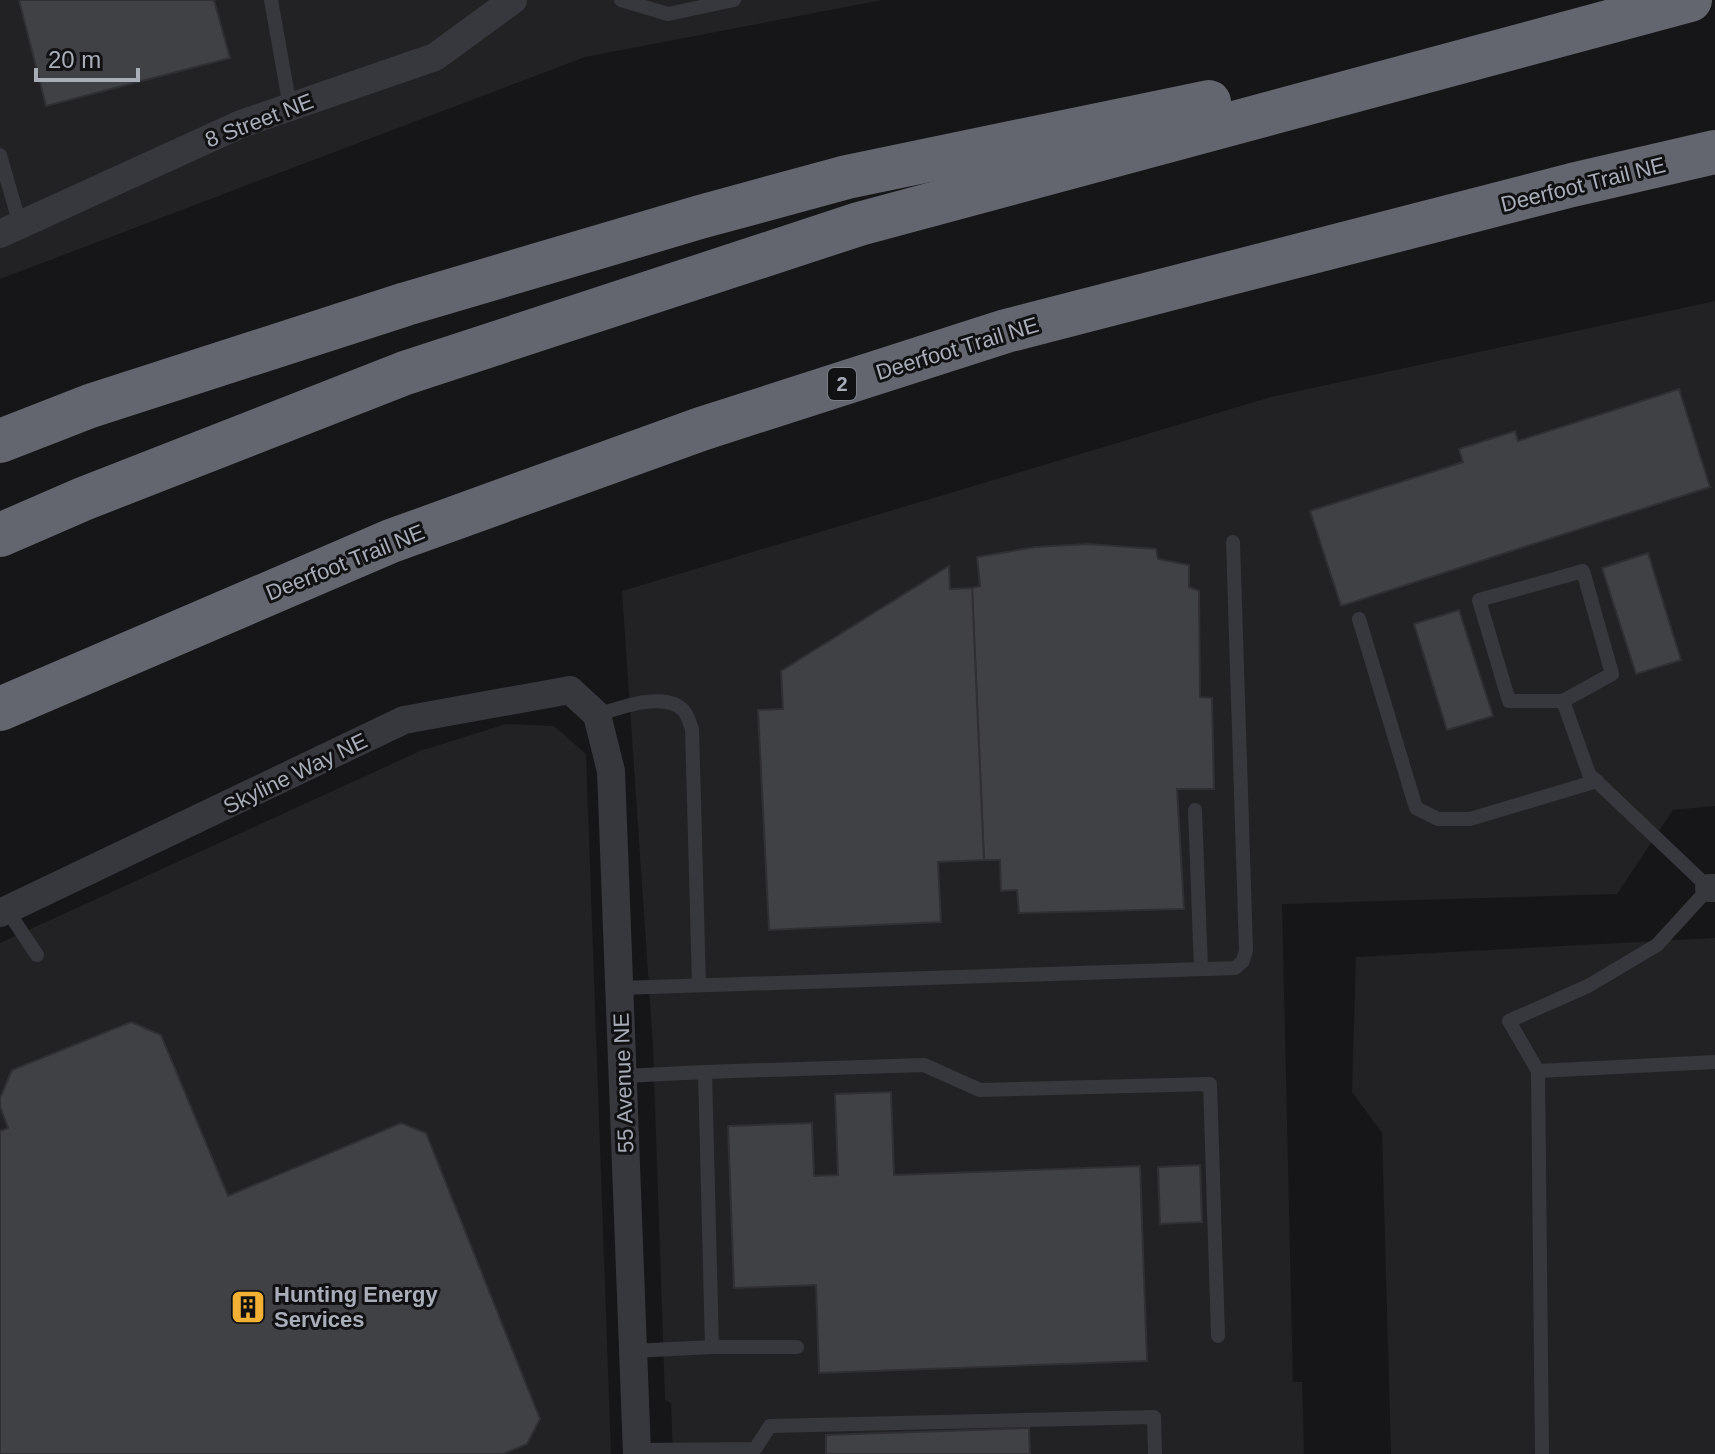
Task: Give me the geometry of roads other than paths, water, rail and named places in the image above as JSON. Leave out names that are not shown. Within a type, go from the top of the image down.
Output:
[{"type":"highway","points":[[0,441],[90,406],[406,304],[847,177],[1682,3]]},
{"type":"highway","points":[[0,535],[83,499],[405,373],[844,229],[1682,3]]},
{"type":"highway","name":"Deerfoot Trail NE","points":[[0,709],[391,541],[701,429],[1006,331],[1572,185],[1715,152]]},
{"type":"street","name":"8 Street NE","points":[[10,230],[241,124],[435,57],[513,0]]},
{"type":"street","name":"Skyline Way NE","points":[[4,912],[404,720],[570,690],[597,715]]},
{"type":"street","name":"55 Avenue NE","points":[[597,715],[611,771],[637,1452]]},
{"type":"lane","points":[[271,0],[290,107]]},
{"type":"lane","points":[[621,0],[668,14],[734,0]]},
{"type":"lane","points":[[0,155],[10,230]]},
{"type":"lane","points":[[620,988],[1235,968],[1243,961],[1246,950],[1233,542]]},
{"type":"lane","points":[[1583,571],[1612,674],[1563,701],[1509,701],[1479,600],[1583,571]]},
{"type":"lane","points":[[1359,619],[1416,808],[1438,819],[1470,819],[1597,781]]},
{"type":"lane","points":[[597,715],[638,703],[666,701],[684,710],[692,729],[699,985]]},
{"type":"lane","points":[[1542,1454],[1538,1071],[1509,1021],[1588,986],[1657,945],[1712,888],[1589,774],[1563,701]]},
{"type":"lane","points":[[1195,810],[1201,969]]},
{"type":"lane","points":[[4,912],[37,955]]},
{"type":"lane","points":[[1538,1071],[1715,1062]]},
{"type":"lane","points":[[623,1076],[924,1065],[980,1090],[1210,1084],[1218,1336]]},
{"type":"lane","points":[[705,1072],[712,1347]]},
{"type":"lane","points":[[633,1351],[797,1347]]},
{"type":"lane","points":[[637,1452],[755,1452],[770,1426],[1154,1417],[1155,1454]]},
{"type":"place","name":"Hunting Energy Services","points":[[248,1307]]}]
